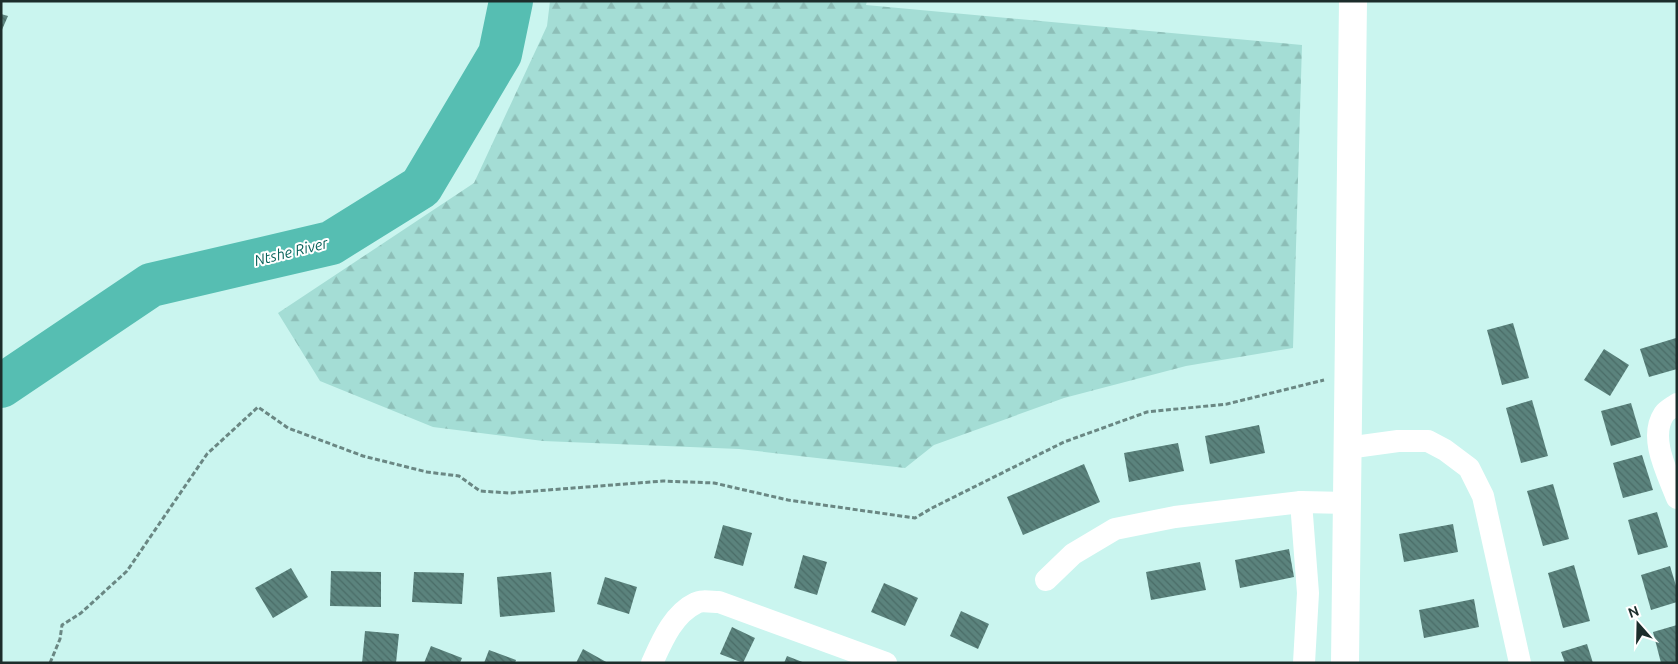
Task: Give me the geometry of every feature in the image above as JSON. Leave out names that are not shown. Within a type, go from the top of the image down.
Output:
[{"type":"street","points":[[1345,663],[1353,1]]},
{"type":"street","points":[[1677,404],[1665,413],[1658,434],[1659,446],[1677,498]]},
{"type":"street","points":[[1347,448],[1398,441],[1428,441],[1446,450],[1469,468],[1483,496],[1520,663]]},
{"type":"street","points":[[1046,580],[1073,554],[1115,529],[1175,517],[1301,502],[1348,503]]},
{"type":"street","points":[[1301,502],[1308,593],[1304,663]]},
{"type":"street","points":[[652,663],[664,636],[681,615],[697,602],[719,602],[886,663]]},
{"type":"path","points":[[50,663],[60,639],[62,625],[81,613],[127,571],[207,454],[258,407],[288,428],[363,456],[427,472],[459,476],[480,491],[510,492],[663,481],[714,483],[788,500],[915,518],[1064,442],[1148,412],[1227,404],[1349,374]]},
{"type":"green space","points":[[550,1],[867,1],[866,5],[1302,45],[1293,348],[1186,366],[1064,398],[934,445],[905,468],[739,449],[543,441],[433,427],[320,381],[278,313],[474,183],[547,26]]},
{"type":"building","points":[[1,14],[8,16],[1,32]]},
{"type":"building","points":[[1513,323],[1529,378],[1502,385],[1487,330]]},
{"type":"building","points":[[1676,338],[1677,369],[1649,377],[1640,349]]},
{"type":"building","points":[[1604,349],[1629,365],[1610,396],[1584,380]]},
{"type":"building","points":[[1532,400],[1548,456],[1521,463],[1506,408]]},
{"type":"building","points":[[1631,403],[1641,437],[1611,446],[1601,411]]},
{"type":"building","points":[[1259,425],[1265,453],[1210,464],[1205,436]]},
{"type":"building","points":[[1178,443],[1184,471],[1129,482],[1124,453]]},
{"type":"building","points":[[1642,455],[1653,490],[1623,498],[1613,463]]},
{"type":"building","points":[[1084,464],[1100,502],[1023,535],[1007,497]]},
{"type":"building","points":[[1553,484],[1569,539],[1543,546],[1527,491]]},
{"type":"building","points":[[1657,512],[1668,547],[1638,555],[1628,520]]},
{"type":"building","points":[[1453,524],[1458,552],[1404,562],[1399,534]]},
{"type":"building","points":[[723,525],[752,533],[743,566],[714,558]]},
{"type":"building","points":[[1289,549],[1294,577],[1240,588],[1235,560]]},
{"type":"building","points":[[803,555],[827,562],[817,595],[794,588]]},
{"type":"building","points":[[1200,562],[1206,590],[1151,600],[1146,572]]},
{"type":"building","points":[[1574,565],[1590,621],[1563,628],[1548,573]]},
{"type":"building","points":[[1670,566],[1677,589],[1677,602],[1651,610],[1641,575]]},
{"type":"building","points":[[291,568],[308,597],[273,618],[255,588]]},
{"type":"building","points":[[331,571],[381,572],[381,607],[330,606]]},
{"type":"building","points":[[414,572],[464,573],[462,604],[412,602]]},
{"type":"building","points":[[551,572],[555,612],[500,617],[497,577]]},
{"type":"building","points":[[605,577],[637,587],[629,614],[597,604]]},
{"type":"building","points":[[884,583],[918,598],[905,626],[871,612]]},
{"type":"building","points":[[1474,599],[1479,627],[1424,638],[1419,610]]},
{"type":"building","points":[[961,611],[989,624],[978,649],[950,636]]},
{"type":"building","points":[[1677,625],[1677,663],[1661,663],[1653,632]]},
{"type":"building","points":[[732,627],[755,638],[743,663],[720,654]]},
{"type":"building","points":[[365,631],[399,634],[396,663],[362,663]]},
{"type":"building","points":[[1587,644],[1593,663],[1565,663],[1561,652]]},
{"type":"building","points":[[431,646],[462,658],[460,663],[424,663]]},
{"type":"building","points":[[583,649],[608,663],[576,663]]},
{"type":"building","points":[[489,650],[516,660],[515,663],[484,663]]},
{"type":"building","points":[[787,656],[805,663],[784,663]]},
{"type":"waterway","name":"Ntshe River","points":[[1,386],[151,285],[331,243],[421,187],[500,54],[511,1]]}]
